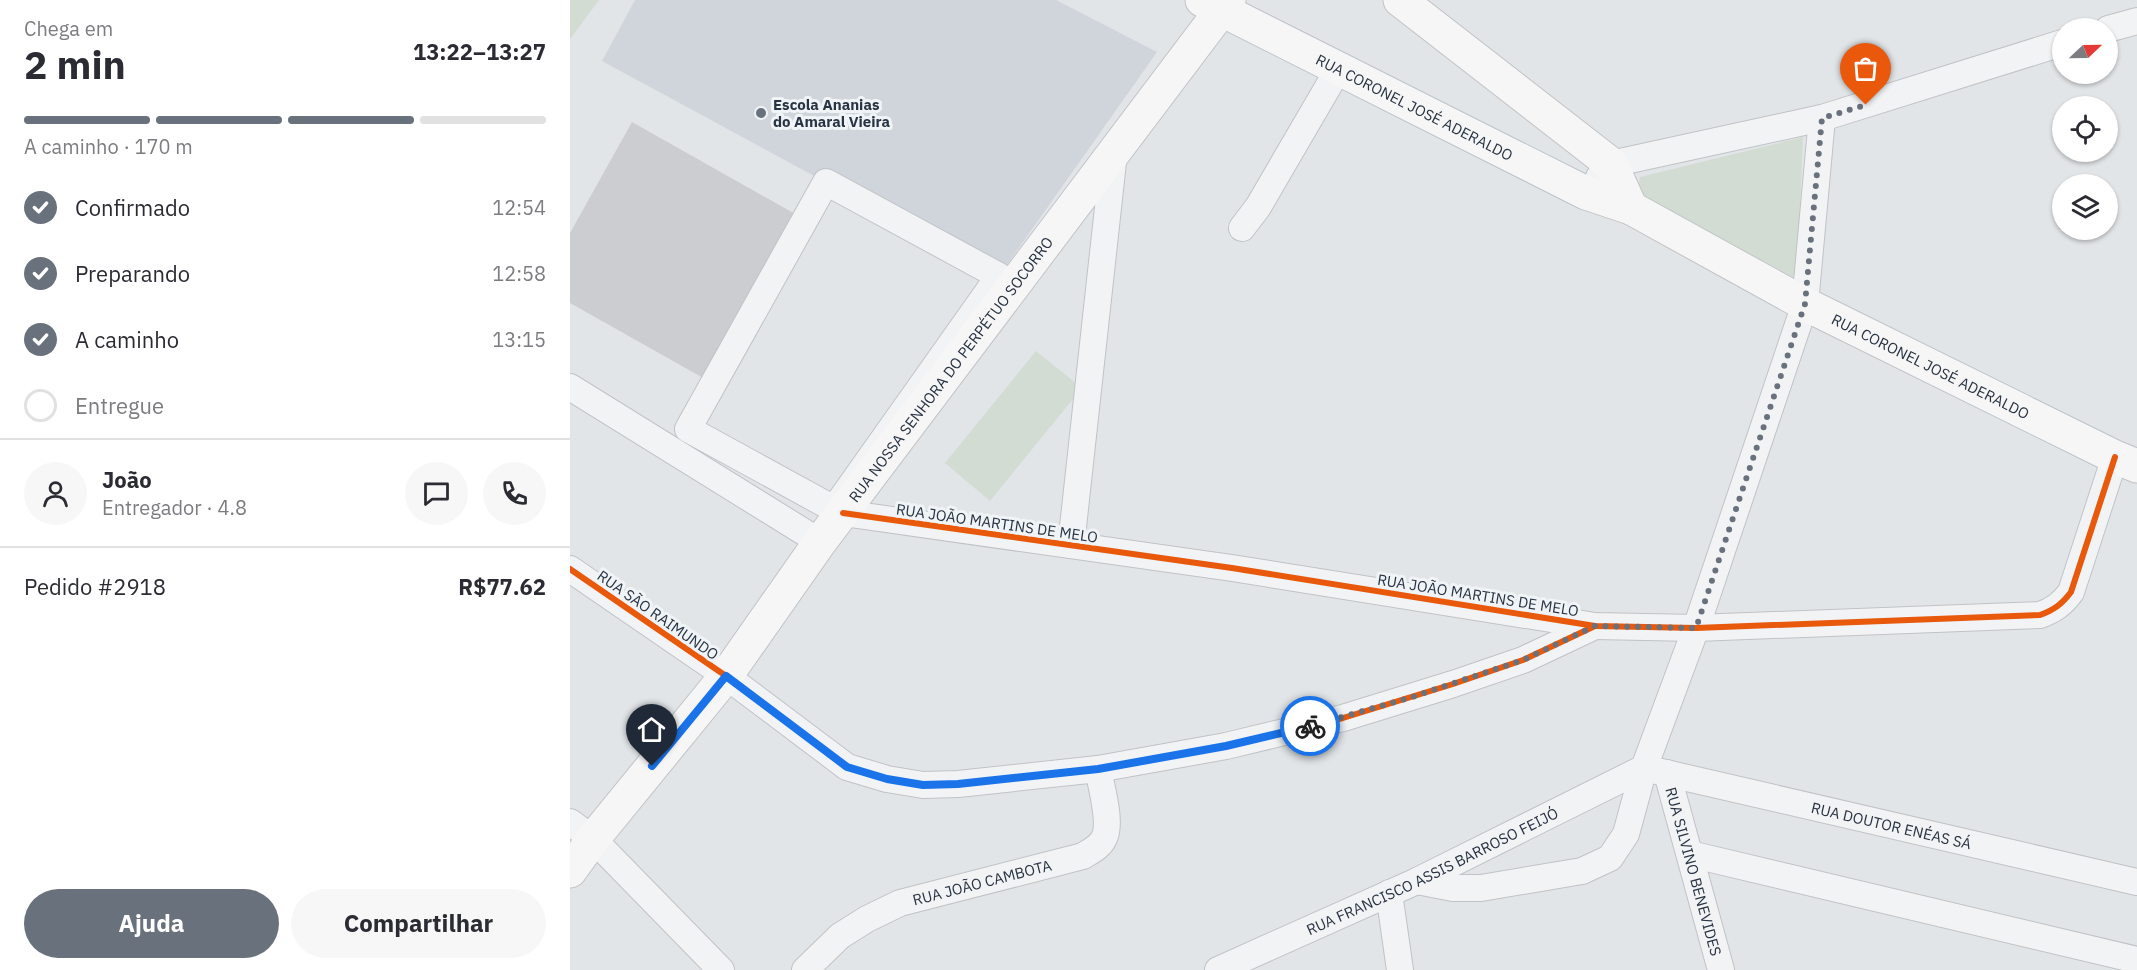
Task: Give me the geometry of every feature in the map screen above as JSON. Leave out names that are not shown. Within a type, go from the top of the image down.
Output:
[{"type":"main road","points":[[1400,0],[1611,164],[1631,208]]},
{"type":"main road","name":"RUA CORONEL JOSÉ ADERALDO","points":[[1218,3],[1339,68],[1586,193],[1631,208],[1805,304],[2126,462]]},
{"type":"main road","name":"RUA NOSSA SENHORA DO PERPÉTUO SOCORRO","points":[[570,871],[582,830],[726,676],[820,542],[1114,153],[1218,3]]},
{"type":"street","points":[[2118,23],[2134,14]]},
{"type":"street","points":[[1586,193],[1611,164],[1822,118],[2052,46]]},
{"type":"street","points":[[1242,228],[1258,207],[1339,68]]},
{"type":"street","points":[[1417,881],[1453,888],[1481,888],[1582,871],[1610,858],[1626,834],[1655,770],[1696,628],[1805,304],[1822,118]]},
{"type":"street","points":[[1071,545],[1114,153]]},
{"type":"street","points":[[826,182],[999,276],[834,509],[688,429],[826,182]]},
{"type":"street","points":[[570,387],[820,542]]},
{"type":"street","name":"RUA JOÃO MARTINS DE MELO","points":[[843,513],[1232,568],[1595,626],[1696,628],[2040,615],[2054,610],[2071,592],[2126,462]]},
{"type":"street","name":"RUA SÃO RAIMUNDO","points":[[570,569],[726,676],[847,767],[887,779],[923,785],[958,784],[1098,769]]},
{"type":"street","points":[[1098,769],[1226,746],[1343,718],[1523,660],[1595,626]]},
{"type":"street","name":"RUA JOÃO CAMBOTA","points":[[805,970],[840,936],[867,919],[900,903],[1083,856],[1096,848],[1105,837],[1107,821],[1098,769]]},
{"type":"street","name":"RUA SILVINO BENEVIDES","points":[[1655,770],[1690,854],[1721,970]]},
{"type":"street","name":"RUA FRANCISCO ASSIS BARROSO FEIJÓ","points":[[1218,970],[1417,881],[1655,770]]},
{"type":"street","name":"RUA DOUTOR ENÉAS SÁ","points":[[1655,770],[2137,882]]},
{"type":"street","points":[[582,830],[721,970]]},
{"type":"street","points":[[1690,854],[2137,960]]},
{"type":"street","points":[[1461,860],[1481,888]]},
{"type":"street","points":[[1389,893],[1400,970]]},
{"type":"shaded area","points":[[570,0],[599,0],[570,39]]},
{"type":"shaded area","points":[[635,0],[1056,0],[1157,52],[999,276],[602,61]]},
{"type":"shaded area","points":[[1803,137],[1797,279],[1637,195],[1640,177]]},
{"type":"shaded area","points":[[1036,351],[1082,388],[990,501],[945,463]]},
{"type":"building","points":[[632,122],[797,215],[705,379],[570,303],[570,233]]},
{"type":"cycle path","points":[[843,513],[1232,568],[1595,626],[1696,628],[2040,615],[2057,606],[2071,592],[2115,457]]},
{"type":"cycle path","points":[[570,569],[726,676],[847,767],[887,779],[923,785],[958,784],[1098,769],[1226,746],[1343,718],[1453,684],[1523,660],[1595,626]]},
{"type":"way so far","points":[[1310,726],[1409,698],[1523,660],[1595,626],[1696,628],[1805,304],[1822,118],[1866,105]]},
{"type":"place","name":"Escola Ananias do Amaral Vieira","points":[[761,113]]},
{"type":"route","points":[[652,766],[726,676],[847,767],[887,779],[923,785],[958,784],[1098,769],[1226,746],[1310,726]]}]
